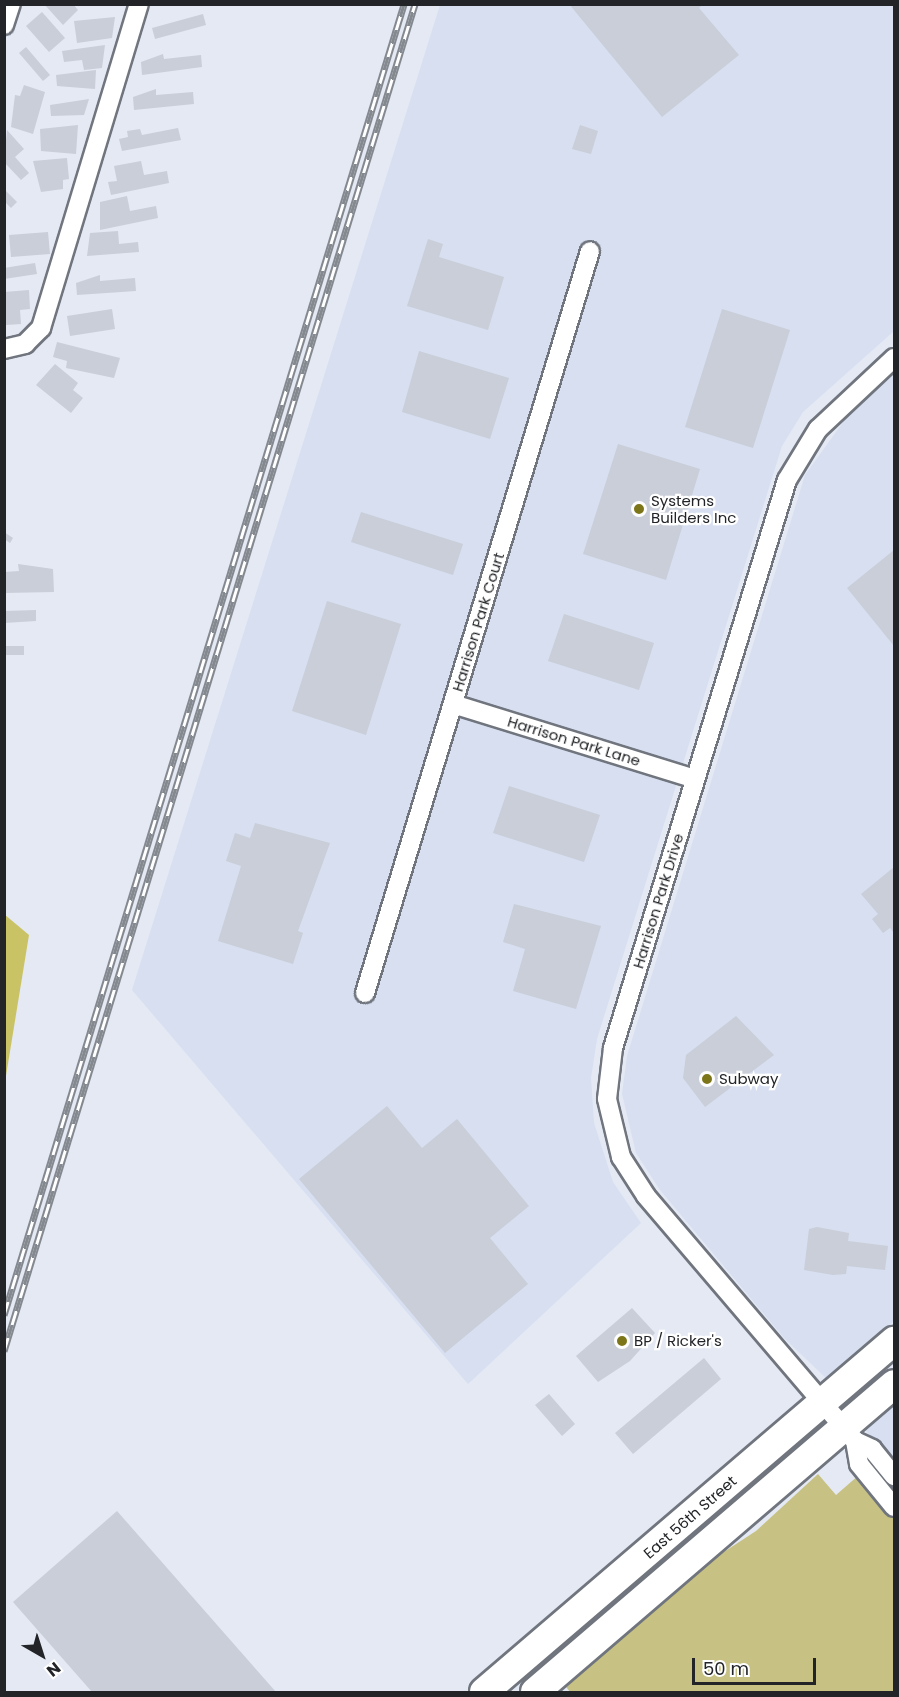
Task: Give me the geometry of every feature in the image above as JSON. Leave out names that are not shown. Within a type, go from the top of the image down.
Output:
[{"type":"main road","name":"East 56th Street","points":[[535,1692],[839,1423],[894,1341]]},
{"type":"main road","name":"East 56th Street","points":[[484,1692],[659,1544],[894,1384]]},
{"type":"main road","points":[[529,1692],[526,1681],[532,1671],[659,1544]]},
{"type":"street","points":[[4,25],[11,4]]},
{"type":"street","points":[[4,349],[25,344],[41,328],[139,4]]},
{"type":"street","name":"Harrison Park Court","points":[[365,993],[590,251]]},
{"type":"street","name":"Harrison Park Drive","points":[[839,1423],[646,1196],[621,1157],[608,1114],[613,1048],[792,466],[837,408],[894,358]]},
{"type":"street","name":"Harrison Park Lane","points":[[453,704],[695,779]]},
{"type":"street","points":[[839,1423],[872,1449],[894,1476]]},
{"type":"street","points":[[839,1423],[859,1464],[894,1507]]},
{"type":"shaded area","points":[[440,5],[894,5],[894,331],[803,412],[782,446],[597,1039],[591,1078],[594,1123],[613,1182],[641,1223],[468,1384],[132,990]]},
{"type":"shaded area","points":[[894,375],[894,1321],[827,1379],[784,1338],[660,1190],[636,1153],[622,1094],[627,1056],[805,475],[849,414]]},
{"type":"shaded area","points":[[4,914],[29,935],[5,1082],[4,1082]]},
{"type":"shaded area","points":[[894,1397],[894,1464],[861,1425]]},
{"type":"shaded area","points":[[818,1474],[836,1495],[859,1475],[894,1518],[894,1692],[570,1692],[563,1683],[673,1585],[756,1531]]},
{"type":"building","points":[[44,4],[73,4],[78,10],[63,25]]},
{"type":"building","points":[[569,4],[703,4],[699,8],[739,55],[662,117]]},
{"type":"building","points":[[42,12],[65,38],[49,52],[26,26]]},
{"type":"building","points":[[203,14],[206,25],[155,39],[152,28]]},
{"type":"building","points":[[115,17],[112,38],[77,43],[74,21]]},
{"type":"building","points":[[105,45],[102,68],[84,70],[82,60],[64,62],[62,51]]},
{"type":"building","points":[[26,47],[50,75],[43,81],[19,53]]},
{"type":"building","points":[[163,54],[164,59],[201,55],[202,67],[142,75],[141,62]]},
{"type":"building","points":[[96,70],[95,89],[57,86],[56,75]]},
{"type":"building","points":[[24,85],[45,92],[33,134],[11,127],[15,95],[20,96]]},
{"type":"building","points":[[156,89],[156,95],[193,92],[194,104],[134,110],[133,97]]},
{"type":"building","points":[[89,99],[84,115],[51,116],[50,105]]},
{"type":"building","points":[[78,125],[76,154],[41,151],[40,129]]},
{"type":"building","points":[[580,125],[598,131],[591,154],[572,149]]},
{"type":"building","points":[[178,128],[181,140],[122,151],[119,139],[128,137],[127,131],[140,129],[142,135]]},
{"type":"building","points":[[7,130],[24,149],[15,157],[29,173],[21,180],[4,162]]},
{"type":"building","points":[[67,158],[69,179],[63,180],[63,189],[41,192],[33,161]]},
{"type":"building","points":[[141,161],[144,175],[167,171],[169,183],[111,195],[108,182],[117,181],[114,166]]},
{"type":"building","points":[[4,189],[17,202],[11,208],[4,201]]},
{"type":"building","points":[[127,196],[130,211],[156,206],[158,218],[100,230],[100,202]]},
{"type":"building","points":[[118,231],[119,244],[138,242],[139,252],[87,256],[90,233]]},
{"type":"building","points":[[48,232],[50,254],[11,257],[9,235]]},
{"type":"building","points":[[428,239],[443,244],[439,257],[504,277],[488,330],[407,306]]},
{"type":"building","points":[[35,263],[37,274],[4,279],[4,268]]},
{"type":"building","points":[[100,275],[100,281],[135,278],[136,291],[77,295],[76,283]]},
{"type":"building","points":[[29,290],[30,309],[20,310],[21,324],[6,325],[4,292]]},
{"type":"building","points":[[112,309],[115,329],[70,336],[67,316]]},
{"type":"building","points":[[722,309],[790,330],[753,448],[685,427]]},
{"type":"building","points":[[57,342],[120,358],[114,378],[66,368],[67,361],[53,357]]},
{"type":"building","points":[[419,351],[509,378],[490,439],[402,412]]},
{"type":"building","points":[[55,364],[78,383],[73,390],[83,398],[71,413],[36,385]]},
{"type":"building","points":[[618,444],[700,469],[666,580],[583,554]]},
{"type":"building","points":[[361,512],[463,544],[453,575],[351,542]]},
{"type":"building","points":[[4,532],[13,538],[10,543],[4,539]]},
{"type":"building","points":[[894,550],[894,646],[847,588]]},
{"type":"building","points":[[18,564],[53,569],[54,592],[4,593],[4,572],[19,571]]},
{"type":"building","points":[[327,601],[401,624],[366,735],[292,711]]},
{"type":"building","points":[[36,610],[36,621],[4,623],[4,611]]},
{"type":"building","points":[[564,614],[654,643],[639,690],[548,661]]},
{"type":"building","points":[[4,646],[24,646],[24,655],[4,655]]},
{"type":"building","points":[[509,786],[600,815],[584,862],[493,833]]},
{"type":"building","points":[[255,823],[330,843],[298,931],[303,933],[293,964],[218,941],[241,866],[226,861],[235,833],[250,838]]},
{"type":"building","points":[[894,867],[894,933],[890,928],[883,933],[872,919],[878,914],[861,894]]},
{"type":"building","points":[[514,904],[601,926],[576,1009],[513,991],[525,949],[503,942]]},
{"type":"building","points":[[736,1016],[774,1055],[705,1107],[683,1078],[686,1055]]},
{"type":"building","points":[[387,1106],[422,1148],[457,1119],[529,1206],[490,1238],[528,1284],[445,1353],[299,1179]]},
{"type":"building","points":[[817,1227],[849,1233],[848,1241],[888,1246],[885,1270],[847,1266],[846,1274],[833,1275],[804,1270],[809,1229]]},
{"type":"building","name":"BP / Ricker's","points":[[632,1308],[655,1333],[630,1361],[598,1382],[576,1356]]},
{"type":"building","points":[[704,1358],[721,1379],[633,1454],[615,1433]]},
{"type":"building","points":[[549,1394],[575,1424],[562,1436],[535,1405]]},
{"type":"building","points":[[117,1511],[276,1692],[92,1692],[13,1602]]},
{"type":"railway","points":[[4,1315],[404,4]]},
{"type":"railway","points":[[4,1351],[415,4]]},
{"type":"place","name":"Systems Builders Inc","points":[[639,509]]},
{"type":"place","name":"Subway","points":[[707,1079]]},
{"type":"place","name":"BP / Ricker's","points":[[622,1341]]}]
